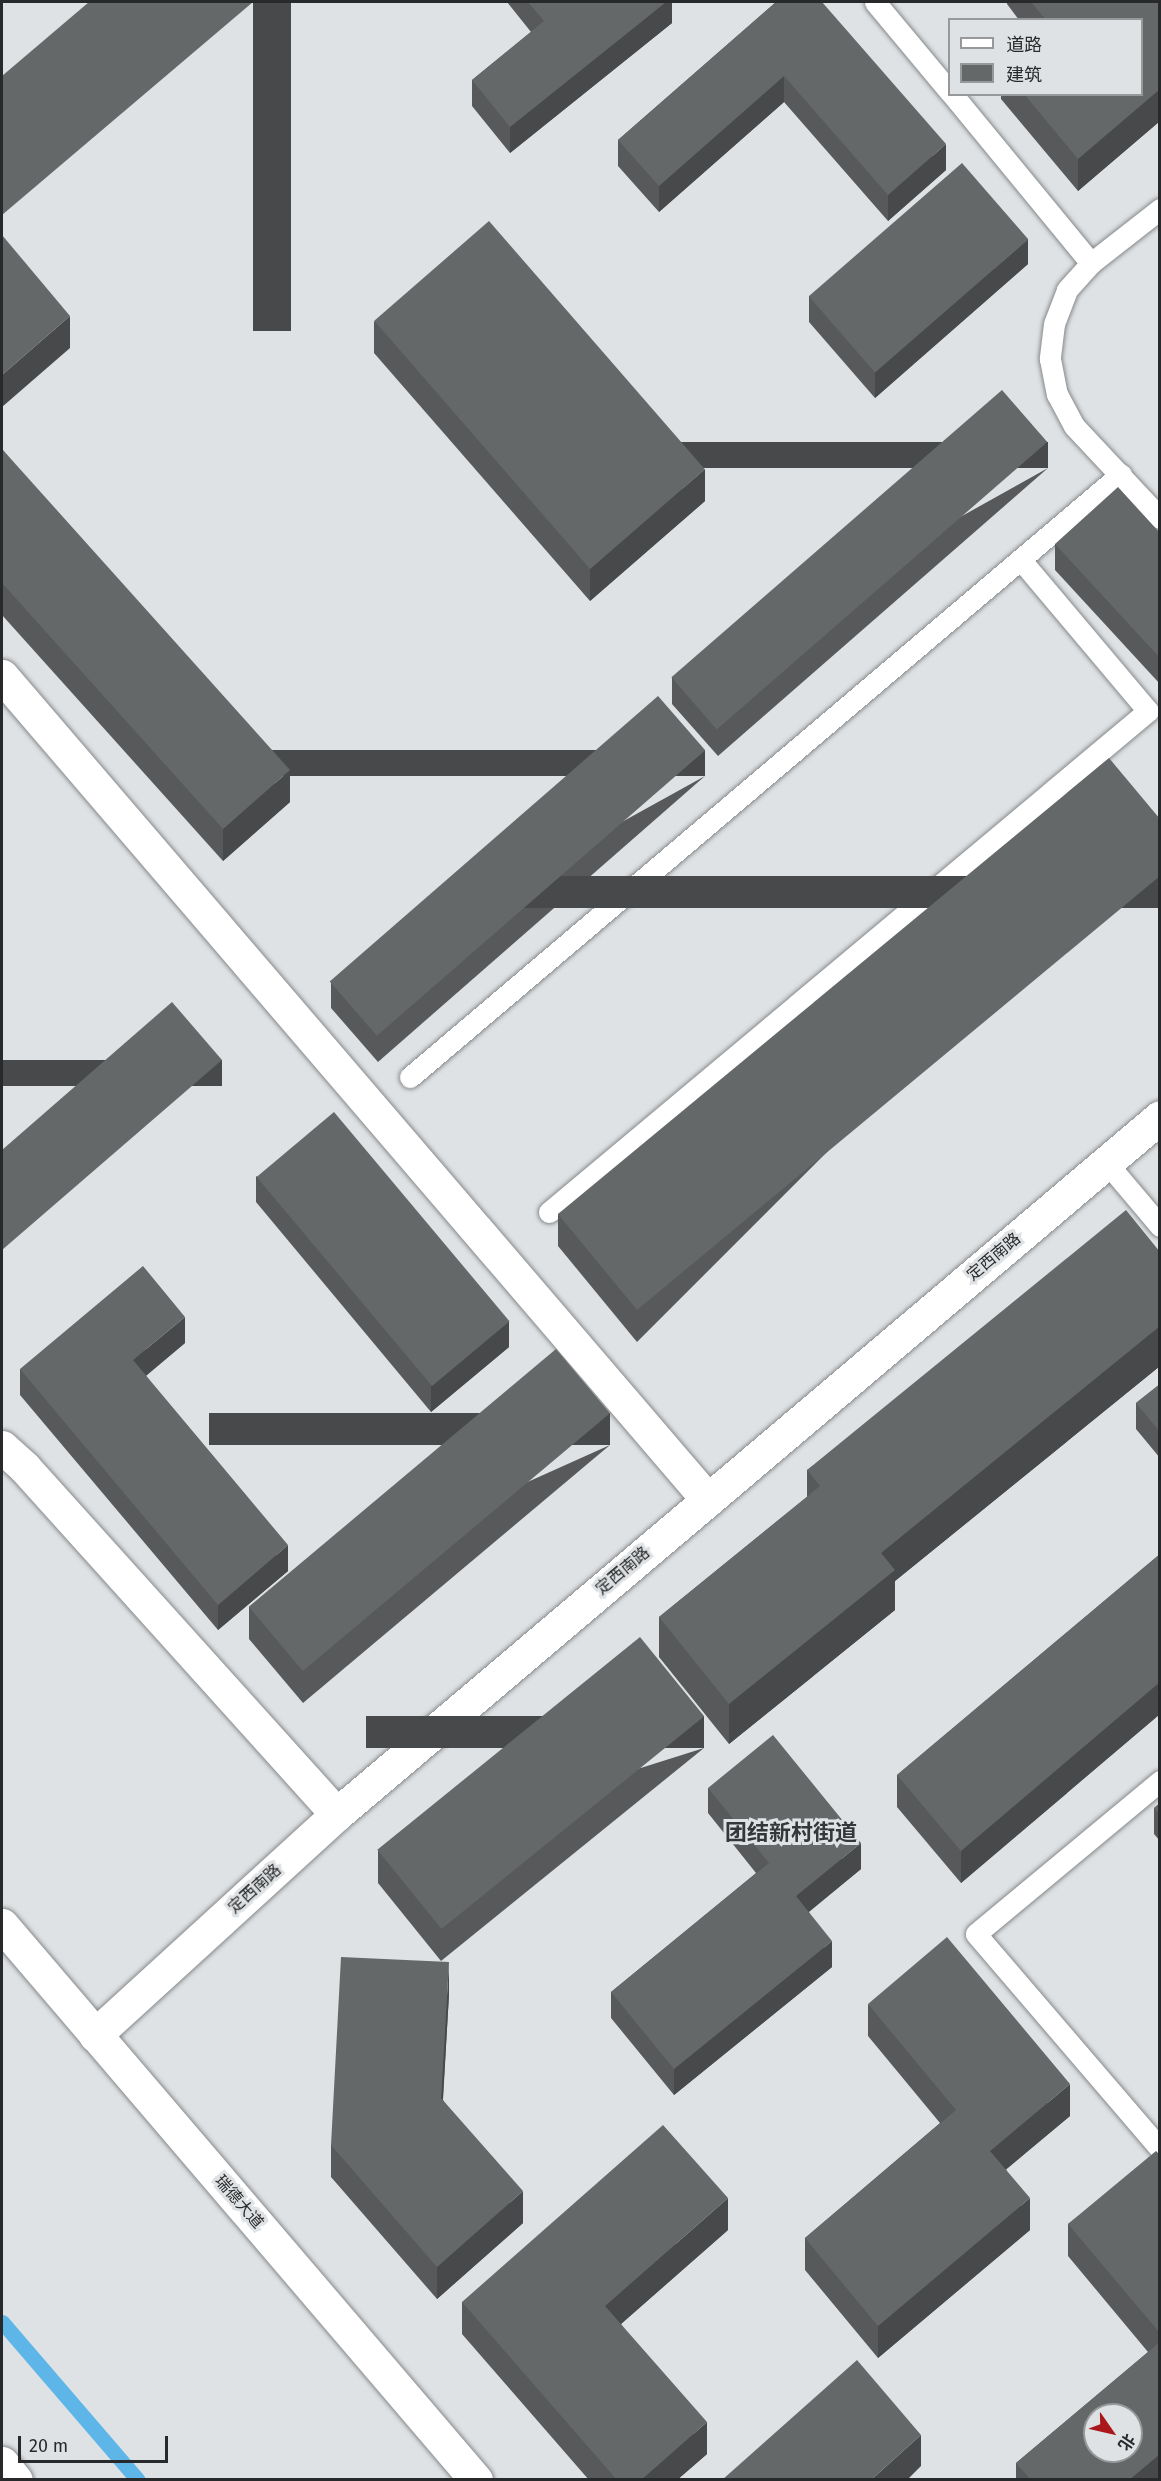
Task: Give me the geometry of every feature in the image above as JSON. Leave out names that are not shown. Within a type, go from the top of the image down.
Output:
[{"type":"street","points":[[2,676],[708,1500]]},
{"type":"street","name":"定西南路","points":[[95,2035],[338,1814],[1158,1120]]},
{"type":"street","points":[[2,1447],[25,1468],[338,1814]]},
{"type":"street","name":"瑞德大道","points":[[2,1925],[476,2480]]},
{"type":"street","points":[[2,2463],[16,2480]]},
{"type":"lane","points":[[875,2],[948,89]]},
{"type":"lane","points":[[953,96],[1091,263]]},
{"type":"lane","points":[[1160,209],[1091,263],[1067,290],[1054,324],[1050,359],[1057,394],[1074,426],[1160,518]]},
{"type":"lane","points":[[410,1077],[1121,474]]},
{"type":"lane","points":[[549,1212],[1148,711],[1021,560]]},
{"type":"lane","points":[[1106,1162],[1160,1226]]},
{"type":"lane","points":[[1160,1781],[976,1934],[1160,2149]]},
{"type":"building","points":[[89,2],[253,2],[2,215],[2,76]]},
{"type":"building","points":[[528,2],[666,2],[510,127],[472,80],[544,21]]},
{"type":"building","points":[[776,2],[822,2],[946,144],[888,195],[784,76],[659,186],[618,140]]},
{"type":"building","points":[[1031,2],[1160,2],[1160,89],[1078,159],[1026,96],[1143,96],[1143,18],[1044,18]]},
{"type":"building","points":[[962,163],[1028,239],[875,372],[809,296]]},
{"type":"building","points":[[489,221],[705,469],[590,569],[374,321]]},
{"type":"building","points":[[2,235],[70,316],[2,375]]},
{"type":"building","points":[[1002,390],[1047,442],[717,729],[671,677]]},
{"type":"building","points":[[2,449],[290,770],[223,829],[2,583]]},
{"type":"building","points":[[1118,487],[1160,533],[1160,658],[1055,544]]},
{"type":"building","points":[[658,696],[705,750],[377,1036],[330,981]]},
{"type":"building","points":[[1109,758],[1160,819],[1160,876],[637,1310],[558,1214]]},
{"type":"building","points":[[172,1002],[222,1060],[2,1250],[2,1150]]},
{"type":"building","points":[[334,1112],[509,1321],[432,1386],[257,1177]]},
{"type":"building","points":[[1126,1210],[1160,1252],[1160,1326],[881,1553],[895,1570],[729,1704],[659,1617],[820,1486],[807,1470]]},
{"type":"building","points":[[143,1266],[185,1317],[133,1360],[288,1545],[218,1605],[20,1369]]},
{"type":"building","points":[[556,1349],[610,1413],[303,1671],[249,1607]]},
{"type":"building","points":[[1160,1384],[1160,1432],[1136,1403]]},
{"type":"building","points":[[1160,1554],[1160,1682],[961,1851],[897,1775]]},
{"type":"building","points":[[640,1637],[704,1716],[442,1929],[377,1850]]},
{"type":"building","points":[[773,1735],[861,1843],[796,1896],[832,1941],[674,2069],[611,1992],[769,1863],[708,1788]]},
{"type":"building","points":[[1160,1803],[1160,1815],[1154,1808]]},
{"type":"building","points":[[947,1937],[1070,2084],[990,2151],[1030,2198],[878,2326],[805,2238],[956,2110],[868,2004]]},
{"type":"building","points":[[341,1957],[449,1962],[441,2098],[523,2191],[437,2267],[331,2145]]},
{"type":"building","points":[[663,2125],[728,2198],[605,2306],[707,2422],[641,2480],[617,2480],[462,2302]]},
{"type":"building","points":[[1156,2151],[1160,2155],[1160,2333],[1068,2224]]},
{"type":"building","points":[[1160,2342],[1160,2454],[1129,2480],[1031,2480],[1016,2463],[1083,2407],[1083,2463],[1143,2463],[1143,2403],[1087,2403]]},
{"type":"building","points":[[857,2360],[921,2435],[871,2480],[722,2480]]},
{"type":"waterway","points":[[2,2322],[138,2480]]},
{"type":"district","name":"团结新村街道","points":[[791,1833]]}]
